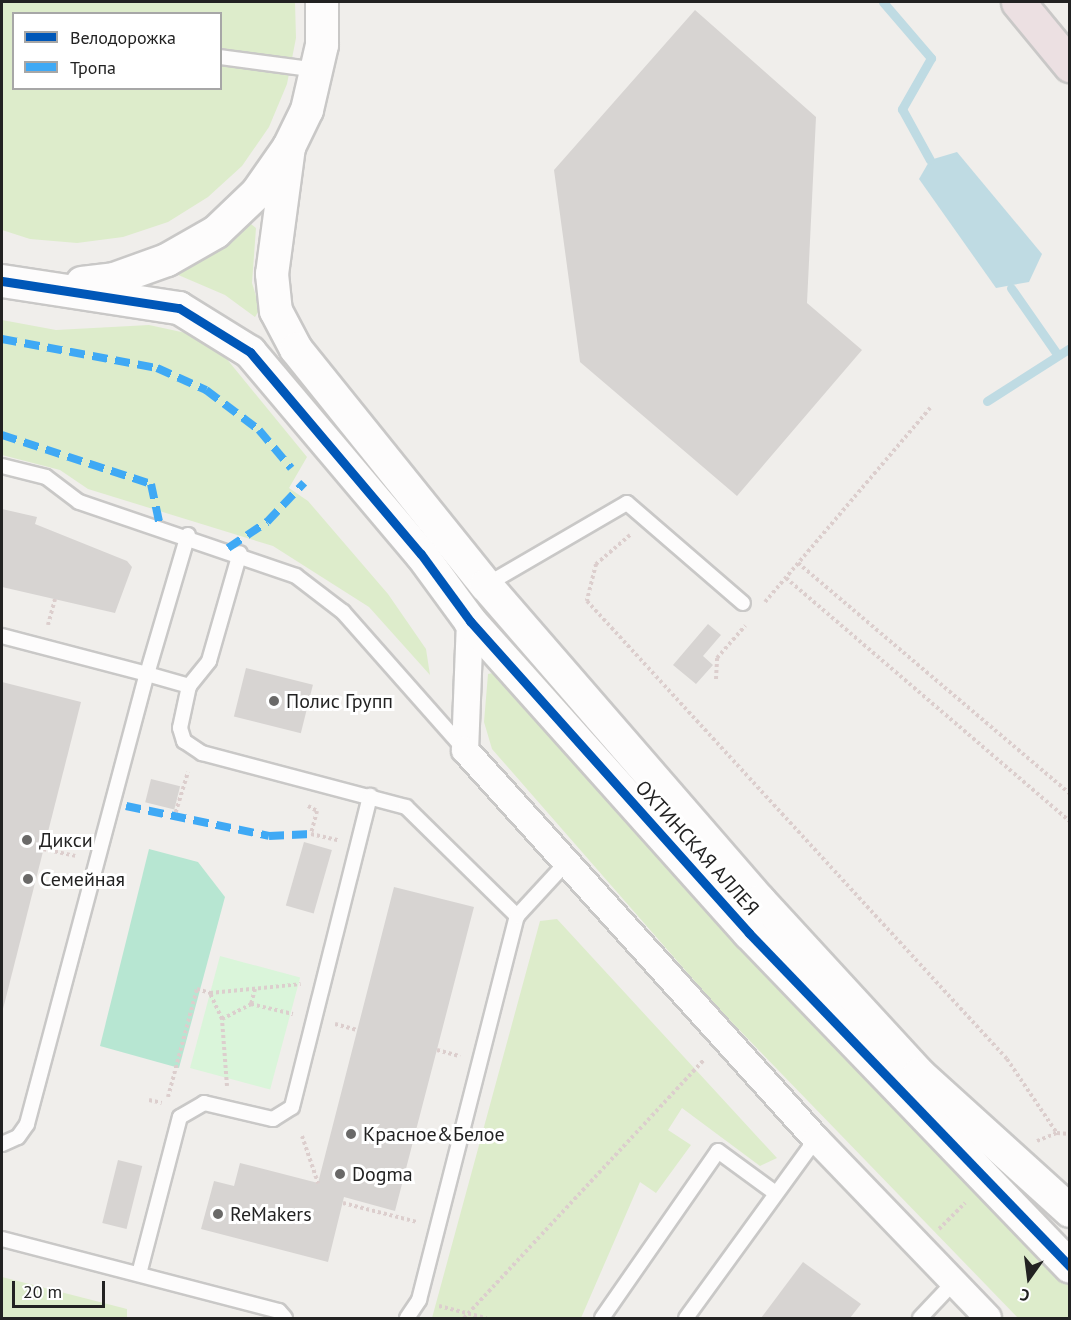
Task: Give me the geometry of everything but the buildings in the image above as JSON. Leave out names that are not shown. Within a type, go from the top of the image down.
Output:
[{"type":"highway","points":[[1018,2],[1070,65]]},
{"type":"street","points":[[2,281],[58,286],[114,279],[167,261],[216,232],[257,193],[289,147],[318,70],[326,8]]},
{"type":"street","name":"ОХТИНСКАЯ АЛЛЕЯ","points":[[289,147],[275,239],[276,311],[296,349],[350,423],[486,585],[760,901],[919,1074],[1070,1211]]},
{"type":"street","name":"ОХТИНСКАЯ АЛЛЕЯ","points":[[58,286],[179,308],[218,328],[250,352],[318,436],[421,554],[470,621],[749,933],[1070,1267]]},
{"type":"street","points":[[470,621],[465,750],[565,864],[816,1139],[952,1284],[988,1318]]},
{"type":"lane","points":[[222,57],[318,70]]},
{"type":"lane","points":[[2,466],[46,477],[79,502],[188,535],[296,576],[343,612],[465,750]]},
{"type":"lane","points":[[486,585],[627,503],[742,603]]},
{"type":"lane","points":[[2,1144],[18,1137],[27,1124],[147,674],[188,535]]},
{"type":"lane","points":[[240,553],[209,661],[189,686],[180,728],[184,741],[201,753],[406,807],[518,916]]},
{"type":"lane","points":[[2,636],[189,686]]},
{"type":"lane","points":[[139,1274],[180,1117],[204,1103],[273,1119],[292,1107],[370,796]]},
{"type":"lane","points":[[407,1318],[418,1300],[518,916],[565,864]]},
{"type":"lane","points":[[686,1318],[774,1192],[816,1139]]},
{"type":"lane","points":[[602,1318],[718,1150],[774,1192]]},
{"type":"lane","points":[[2,1239],[279,1311],[285,1318]]},
{"type":"lane","points":[[920,1318],[952,1284]]},
{"type":"path","points":[[763,605],[930,408]]},
{"type":"path","points":[[648,520],[596,564],[587,601],[1007,1059],[1057,1133]]},
{"type":"path","points":[[798,563],[1070,794]]},
{"type":"path","points":[[786,578],[1070,821]]},
{"type":"path","points":[[50,618],[55,599]]},
{"type":"path","points":[[716,679],[717,658],[748,623]]},
{"type":"path","points":[[36,627],[58,633]]},
{"type":"path","points":[[174,818],[187,772],[198,775]]},
{"type":"path","points":[[301,802],[317,811],[311,834],[338,840]]},
{"type":"path","points":[[43,849],[76,856]]},
{"type":"path","points":[[176,1066],[197,989],[210,993],[298,983]]},
{"type":"path","points":[[251,1004],[255,989]]},
{"type":"path","points":[[210,993],[222,1019],[229,1078],[225,1093]]},
{"type":"path","points":[[222,1019],[251,1004],[291,1014]]},
{"type":"path","points":[[437,1050],[463,1057]]},
{"type":"path","points":[[464,1318],[704,1060]]},
{"type":"path","points":[[149,1100],[166,1104]]},
{"type":"path","points":[[1028,1144],[1057,1133],[1070,1134]]},
{"type":"path","points":[[302,1136],[318,1183]]},
{"type":"path","points":[[934,1234],[968,1200]]},
{"type":"path","points":[[343,1203],[421,1223]]},
{"type":"path","points":[[418,1300],[486,1318]]},
{"type":"green space","points":[[2,2],[295,2],[296,38],[287,84],[269,127],[242,166],[208,197],[168,222],[123,237],[77,243],[30,239],[2,230]]},
{"type":"green space","points":[[251,224],[256,228],[252,283],[260,309],[255,317],[225,295],[176,274]]},
{"type":"green space","points":[[2,320],[56,330],[149,325],[186,333],[226,358],[307,457],[289,488],[308,501],[388,594],[426,649],[430,675],[369,607],[273,546],[88,489],[60,470],[2,455]]},
{"type":"green space","points":[[497,672],[758,966],[1069,1284],[1069,1318],[1018,1318],[720,1010],[492,749],[484,722],[488,674]]},
{"type":"green space","points":[[149,849],[198,862],[225,897],[179,1068],[100,1046]]},
{"type":"green space","points":[[557,919],[777,1158],[760,1166],[682,1108],[668,1130],[691,1145],[656,1193],[640,1182],[581,1318],[432,1318],[540,921]]},
{"type":"green space","points":[[220,956],[300,977],[270,1090],[190,1068]]},
{"type":"green space","points":[[2,1277],[127,1309],[127,1318],[2,1318]]},
{"type":"water","points":[[957,152],[1042,254],[1029,282],[996,288],[919,179],[930,160]]},
{"type":"waterway","points":[[883,2],[931,58],[902,109],[930,160]]},
{"type":"waterway","points":[[1011,288],[1057,354]]},
{"type":"waterway","points":[[987,401],[1070,348]]},
{"type":"marked path","points":[[2,339],[157,368],[206,390],[259,430],[291,468]]},
{"type":"marked path","points":[[2,435],[151,484],[160,526]]},
{"type":"marked path","points":[[228,548],[267,522],[304,483]]},
{"type":"marked path","points":[[126,806],[269,836],[311,834]]},
{"type":"cycle path","points":[[2,281],[179,308],[250,352],[421,554],[470,621],[749,933],[1070,1267]]},
{"type":"place","name":"Полис Групп","points":[[274,701]]},
{"type":"place","name":"Дикси","points":[[27,840]]},
{"type":"place","name":"Семейная","points":[[28,879]]},
{"type":"place","name":"Красное&Белое","points":[[351,1134]]},
{"type":"place","name":"Dogma","points":[[340,1174]]},
{"type":"place","name":"ReMakers","points":[[218,1214]]}]
